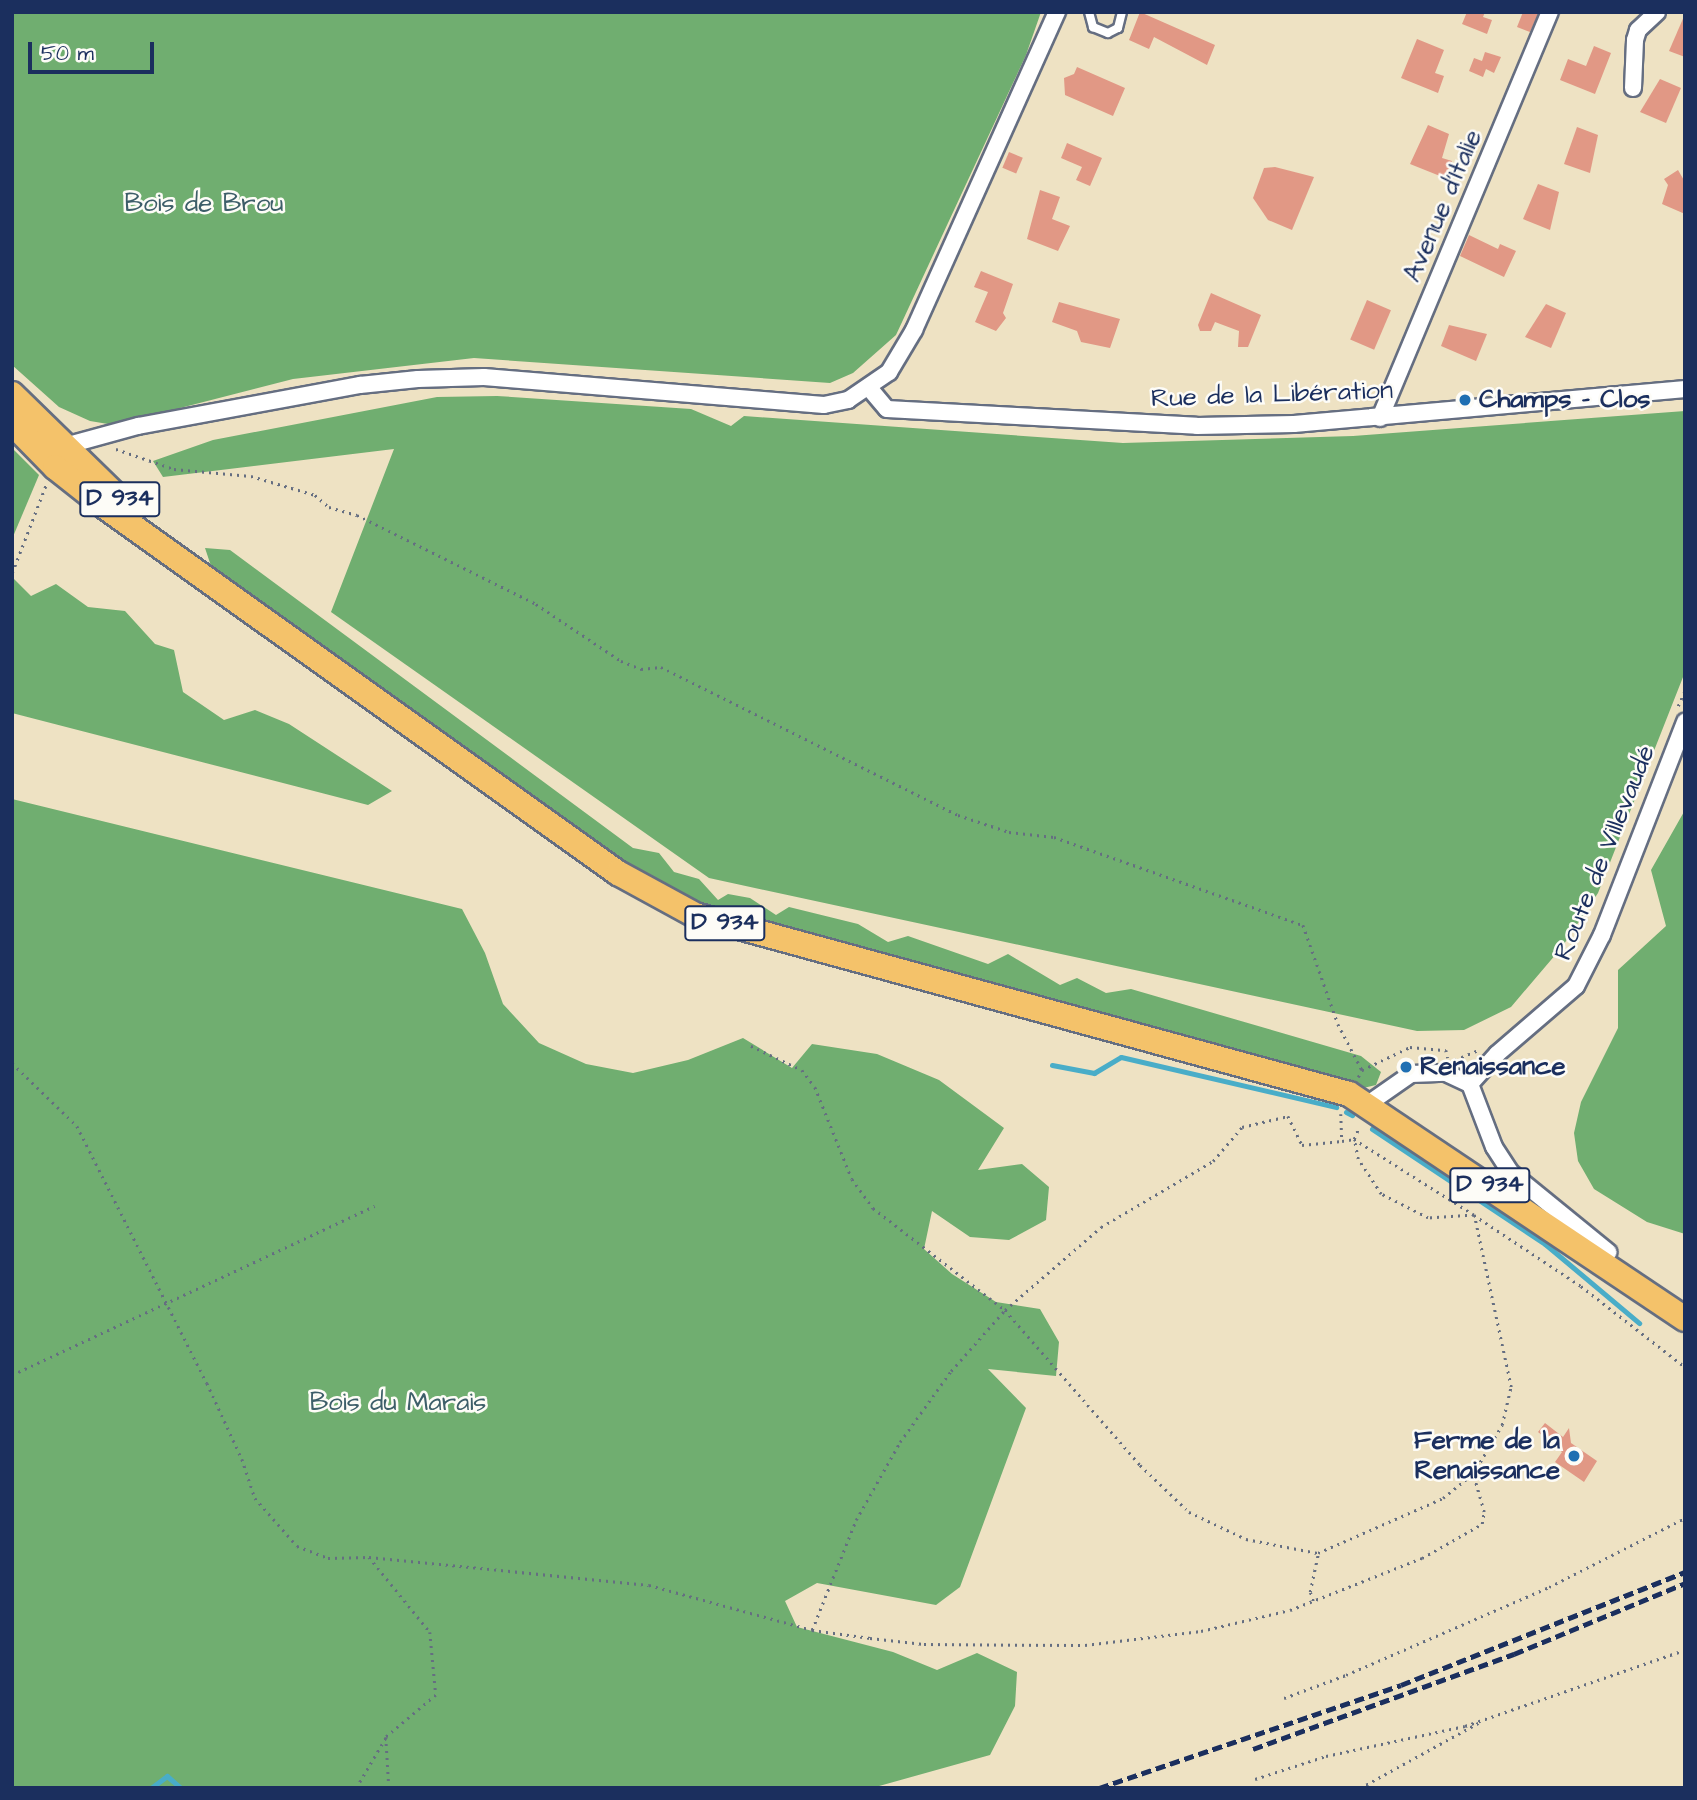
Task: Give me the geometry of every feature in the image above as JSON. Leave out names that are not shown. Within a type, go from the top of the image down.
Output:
[{"type":"main road","name":"D 934","points":[[12,394],[171,552],[618,873],[695,915],[1307,1079],[1393,1113],[1685,1304]]},
{"type":"main road","name":"D 934","points":[[12,423],[71,452]]},
{"type":"main road","name":"D 934","points":[[1368,1104],[1685,1319]]},
{"type":"street","points":[[12,408],[52,446],[71,452],[138,426],[359,385],[418,379],[484,377],[824,405],[848,400],[870,388],[889,372],[914,330],[1057,12]]},
{"type":"street","name":"Avenue d'Italie","points":[[1380,418],[1550,12]]},
{"type":"street","points":[[1633,88],[1638,30],[1657,12]]},
{"type":"street","name":"Rue de la Libération","points":[[870,388],[887,409],[1197,426],[1380,418],[1685,390]]},
{"type":"street","name":"Route de Villevaudé","points":[[1470,1084],[1576,986],[1602,934],[1680,717]]},
{"type":"street","points":[[1368,1104],[1411,1074],[1446,1073],[1470,1084],[1494,1147],[1510,1172],[1608,1252]]},
{"type":"lane","points":[[1089,12],[1093,27],[1108,33],[1118,28],[1122,12]]},
{"type":"path","points":[[12,573],[35,508],[71,452],[174,469],[251,476],[315,495],[329,507],[356,515],[536,604],[621,661],[641,669],[661,667],[958,815],[1009,832],[1054,837],[1303,925],[1338,1024],[1362,1070],[1410,1047],[1446,1050],[1449,1061],[1483,1047]]},
{"type":"path","points":[[1680,717],[1685,690]]},
{"type":"path","points":[[751,1046],[802,1070],[816,1087],[852,1180],[873,1208],[1005,1310],[1140,1465],[1188,1511],[1245,1539],[1318,1553],[1428,1507],[1473,1474],[1494,1443],[1509,1405],[1511,1387],[1495,1301],[1474,1215]]},
{"type":"path","points":[[12,1063],[77,1126],[163,1303],[206,1382],[242,1459],[254,1499],[296,1546],[328,1559],[369,1557],[649,1586],[812,1630],[924,1644],[1085,1645],[1201,1631],[1313,1602],[1422,1558],[1482,1524],[1484,1512],[1473,1474]]},
{"type":"path","points":[[812,1630],[856,1520],[900,1442],[951,1371],[1005,1310],[1101,1227],[1213,1161],[1242,1127],[1288,1116],[1302,1145],[1342,1140]]},
{"type":"path","points":[[1474,1215],[1428,1218],[1396,1205],[1369,1178],[1354,1139],[1474,1215],[1581,1286],[1685,1367]]},
{"type":"path","points":[[12,1375],[374,1206]]},
{"type":"path","points":[[1284,1698],[1549,1587],[1685,1518]]},
{"type":"path","points":[[1313,1602],[1310,1592],[1318,1553]]},
{"type":"path","points":[[356,1788],[386,1737],[436,1695],[430,1632],[369,1557]]},
{"type":"path","points":[[1255,1779],[1326,1756],[1488,1718],[1685,1650]]},
{"type":"path","points":[[1360,1788],[1488,1718]]},
{"type":"path","points":[[386,1737],[390,1788]]},
{"type":"green space","name":"Bois de Brou","points":[[12,12],[1041,12],[1026,55],[896,335],[853,373],[830,383],[474,358],[293,379],[114,425],[90,421],[59,407],[12,365]]},
{"type":"green space","points":[[497,396],[691,409],[731,426],[744,416],[1123,443],[1353,436],[1685,411],[1685,672],[1598,893],[1562,947],[1511,1007],[1464,1030],[1417,1031],[709,878],[331,612],[394,449],[163,477],[153,461],[213,440],[437,397]]},
{"type":"green space","points":[[12,448],[39,475],[12,539]]},
{"type":"green space","points":[[205,548],[230,550],[633,848],[659,853],[674,872],[699,879],[718,900],[728,894],[750,898],[776,915],[789,907],[858,924],[888,942],[908,936],[988,964],[1008,954],[1060,985],[1077,978],[1106,993],[1131,989],[1361,1056],[1381,1072],[1376,1085],[1359,1089],[1320,1072],[731,917],[687,899],[626,869],[212,569]]},
{"type":"green space","points":[[12,577],[31,596],[56,584],[88,607],[125,611],[155,644],[174,650],[183,692],[224,720],[255,710],[289,724],[392,791],[368,805],[12,713]]},
{"type":"green space","name":"Bois du Marais","points":[[12,799],[462,909],[485,953],[503,1004],[539,1043],[586,1064],[633,1073],[688,1060],[743,1038],[792,1068],[812,1044],[877,1054],[939,1080],[1004,1128],[978,1170],[1022,1164],[1049,1187],[1046,1220],[1009,1240],[970,1237],[932,1211],[924,1249],[952,1274],[996,1302],[1040,1309],[1059,1342],[1056,1376],[988,1369],[1026,1408],[960,1587],[936,1605],[817,1583],[785,1601],[797,1627],[893,1652],[937,1670],[977,1653],[1017,1672],[1015,1706],[990,1755],[872,1788],[12,1788]]},
{"type":"green space","points":[[1685,810],[1685,1234],[1647,1222],[1594,1189],[1578,1161],[1574,1133],[1581,1102],[1618,1028],[1618,970],[1666,926],[1651,870]]},
{"type":"building","points":[[1140,12],[1215,45],[1207,65],[1154,37],[1149,49],[1129,40]]},
{"type":"building","points":[[1467,12],[1485,12],[1483,17],[1492,20],[1487,34],[1462,24]]},
{"type":"building","points":[[1523,12],[1539,12],[1530,32],[1517,27]]},
{"type":"building","points":[[1685,14],[1685,57],[1669,51]]},
{"type":"building","points":[[1417,39],[1444,50],[1435,73],[1444,76],[1438,93],[1401,78]]},
{"type":"building","points":[[1594,46],[1611,53],[1595,94],[1560,80],[1568,59],[1586,66]]},
{"type":"building","points":[[1485,52],[1501,57],[1494,73],[1486,69],[1483,77],[1469,71],[1474,58],[1482,61]]},
{"type":"building","points":[[1077,67],[1125,88],[1113,116],[1065,95],[1064,78],[1074,74]]},
{"type":"building","points":[[1660,79],[1681,88],[1666,123],[1640,112]]},
{"type":"building","points":[[1428,125],[1449,134],[1442,158],[1452,161],[1445,178],[1410,164]]},
{"type":"building","points":[[1577,127],[1598,135],[1590,173],[1564,164]]},
{"type":"building","points":[[1067,143],[1102,158],[1090,186],[1076,180],[1082,167],[1061,158]]},
{"type":"building","points":[[1009,152],[1023,158],[1016,174],[1002,168]]},
{"type":"building","points":[[1275,167],[1314,177],[1292,230],[1268,220],[1253,198],[1264,168]]},
{"type":"building","points":[[1678,170],[1685,182],[1685,214],[1662,204],[1668,185],[1664,179]]},
{"type":"building","points":[[1538,184],[1559,192],[1550,230],[1523,219]]},
{"type":"building","points":[[1040,190],[1060,197],[1052,219],[1070,226],[1058,251],[1027,239]]},
{"type":"building","points":[[1469,235],[1498,249],[1500,244],[1516,251],[1504,277],[1460,256]]},
{"type":"building","points":[[981,271],[1013,284],[1003,313],[1006,318],[996,331],[975,322],[988,292],[974,287]]},
{"type":"building","points":[[1211,293],[1261,315],[1248,347],[1238,347],[1239,331],[1215,322],[1211,331],[1200,331],[1198,325]]},
{"type":"building","points":[[1367,300],[1391,310],[1374,350],[1350,340]]},
{"type":"building","points":[[1059,302],[1120,319],[1110,348],[1081,342],[1077,331],[1052,322]]},
{"type":"building","points":[[1546,304],[1566,313],[1551,348],[1525,337]]},
{"type":"building","points":[[1449,325],[1487,334],[1476,361],[1441,346]]},
{"type":"building","name":"Ferme de la Renaissance","points":[[1545,1423],[1563,1437],[1569,1428],[1571,1443],[1597,1461],[1584,1482],[1555,1462],[1562,1452],[1538,1432]]},
{"type":"waterway","points":[[1052,1065],[1094,1073],[1121,1057],[1336,1107]]},
{"type":"waterway","points":[[1346,1112],[1352,1115]]},
{"type":"waterway","points":[[1372,1129],[1545,1244],[1639,1323]]},
{"type":"waterway","points":[[151,1788],[167,1776],[181,1788]]},
{"type":"railway","points":[[1099,1788],[1401,1685],[1685,1572]]},
{"type":"railway","points":[[1253,1749],[1514,1654],[1685,1583]]},
{"type":"place","name":"Champs - Clos","points":[[1465,400]]},
{"type":"place","name":"Renaissance","points":[[1406,1067]]},
{"type":"place","name":"Ferme de la Renaissance","points":[[1574,1456]]}]
